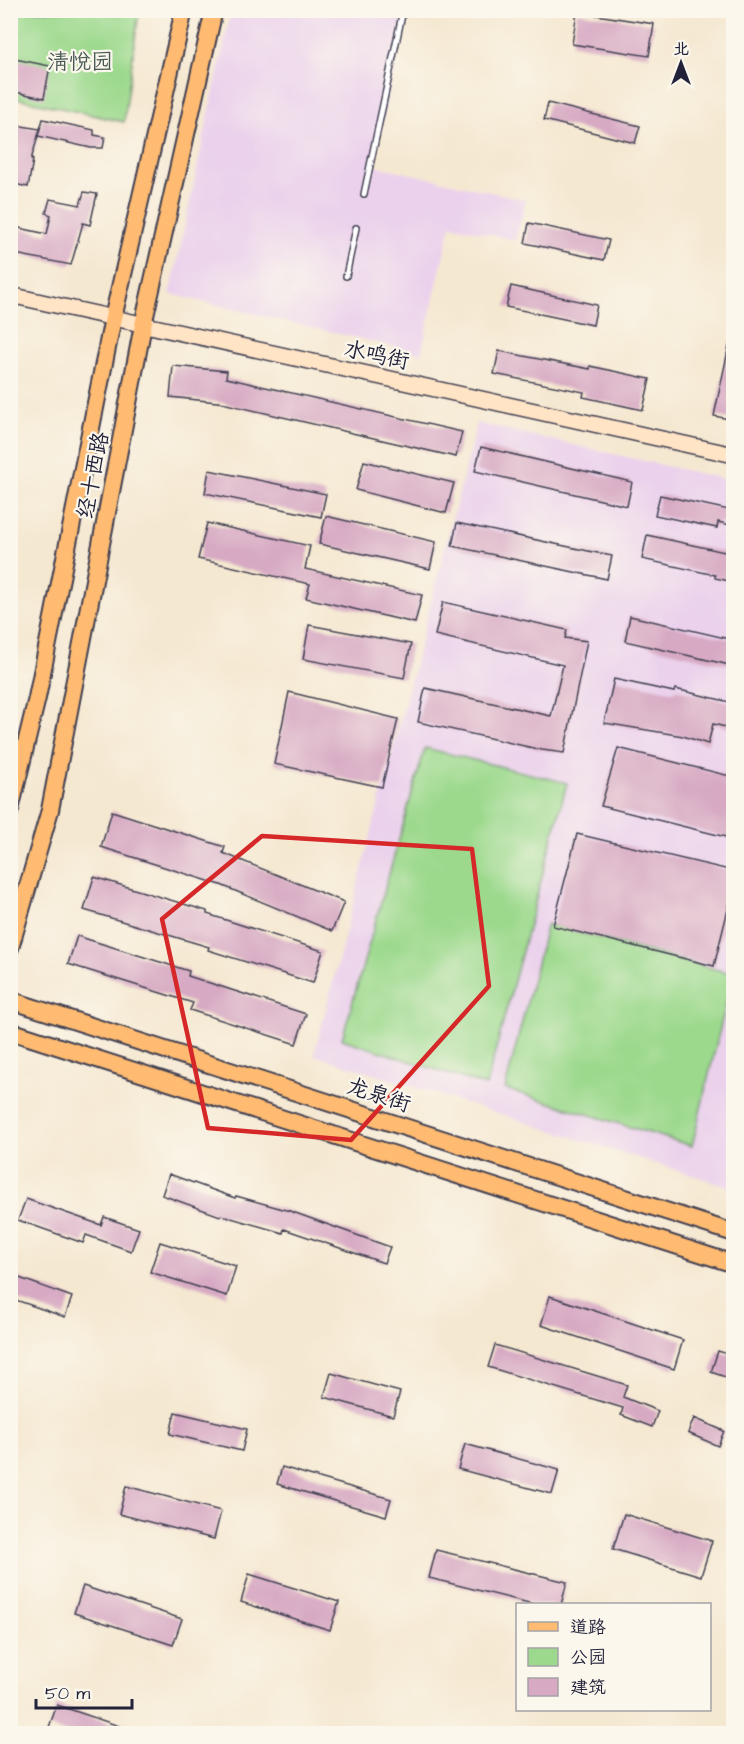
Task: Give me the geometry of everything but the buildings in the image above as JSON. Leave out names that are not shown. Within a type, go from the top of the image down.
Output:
[{"type":"main road","name":"经十西路","points":[[10,810],[37,698],[113,318],[184,10]]},
{"type":"main road","name":"经十西路","points":[[10,948],[50,810],[143,325],[214,10]]},
{"type":"main road","name":"龙泉街","points":[[10,1000],[734,1233]]},
{"type":"main road","points":[[10,1031],[734,1264]]},
{"type":"street","name":"水鸣街","points":[[10,296],[734,455]]},
{"type":"lane","points":[[364,194],[403,10]]},
{"type":"lane","points":[[346,276],[356,228]]},
{"type":"path","points":[[734,937],[727,965],[734,973]]},
{"type":"path","points":[[734,1024],[731,1034],[734,1044]]},
{"type":"highlighted area","points":[[262,836],[472,849],[489,986],[351,1140],[208,1128],[162,919]]},
{"type":"shaded area","points":[[231,11],[406,11],[373,165],[526,200],[515,240],[451,225],[421,353],[170,294]]},
{"type":"shaded area","points":[[477,423],[733,481],[733,1188],[314,1055]]},
{"type":"green space","name":"清悦园","points":[[11,11],[139,11],[124,122],[11,97]]},
{"type":"green space","points":[[425,748],[567,783],[486,1086],[342,1039]]},
{"type":"green space","points":[[547,924],[733,974],[692,1146],[505,1089]]}]
